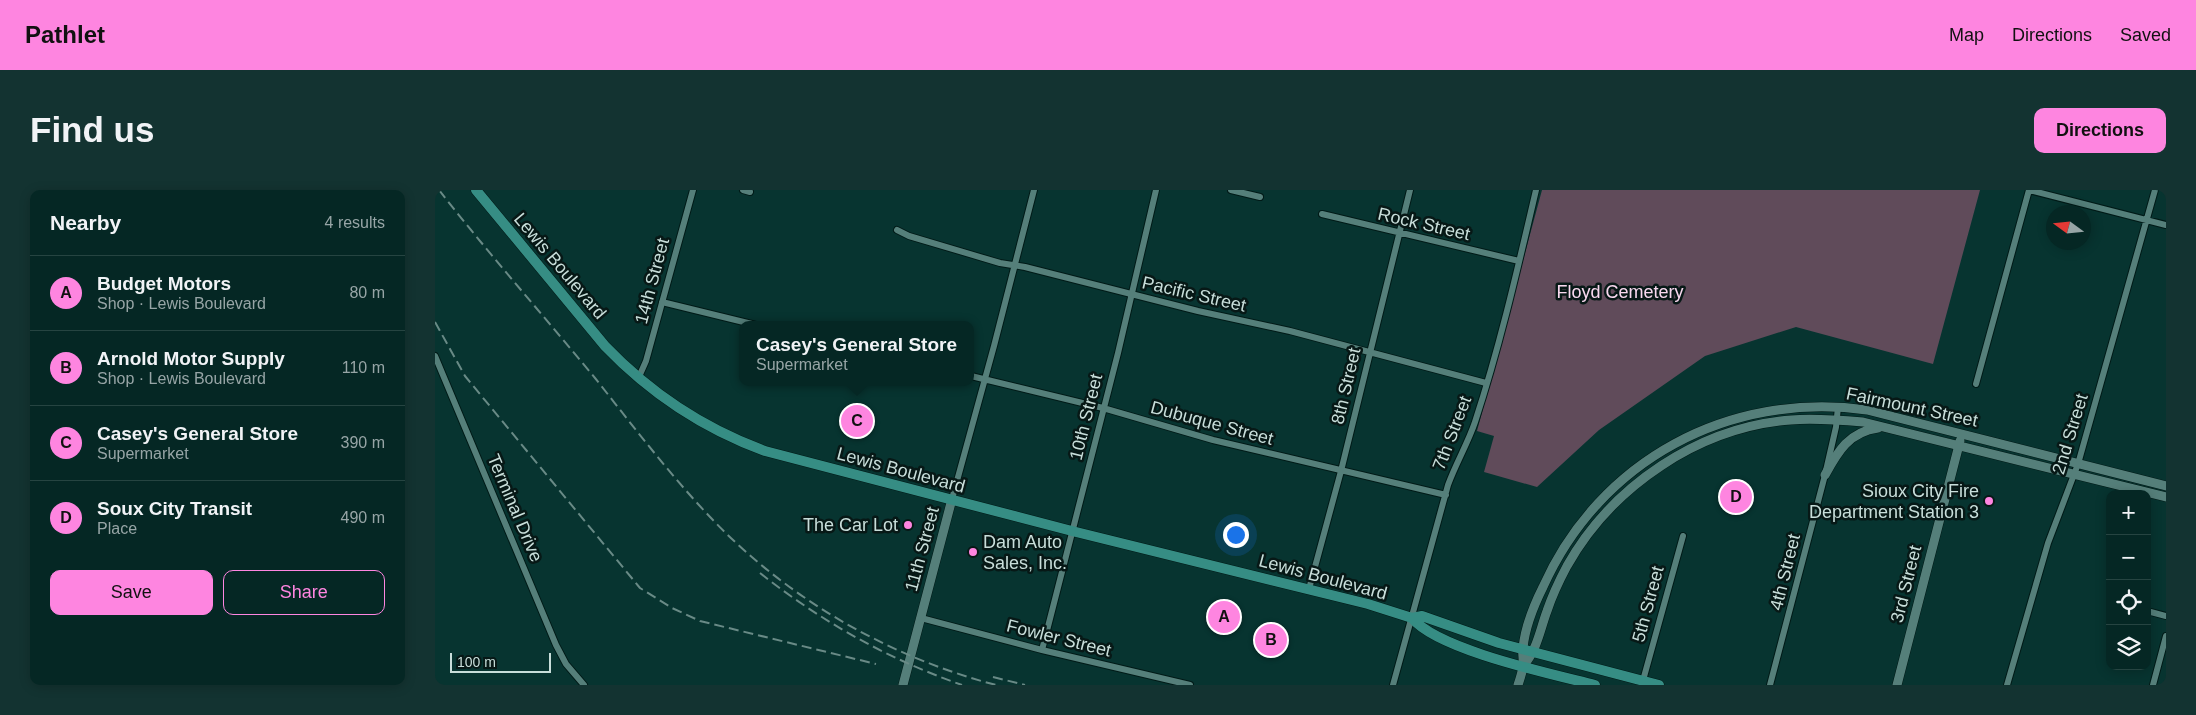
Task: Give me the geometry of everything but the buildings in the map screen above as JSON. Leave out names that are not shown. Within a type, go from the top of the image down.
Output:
[{"type":"main road","name":"Lewis Boulevard","points":[[476,190],[605,346],[639,379],[690,417],[738,441],[765,451],[1072,531],[1309,589],[1412,618],[1422,616],[1534,652],[1642,683],[1659,685]]},
{"type":"main road","name":"Fairmount Street","points":[[1523,667],[1523,648],[1539,596],[1555,562],[1584,519],[1619,482],[1636,468],[1680,441],[1738,417],[1789,407],[1838,407],[1895,416],[2166,486]]},
{"type":"main road","name":"Fairmount Street","points":[[1523,667],[1534,652],[1547,612],[1568,565],[1605,514],[1639,482],[1681,454],[1725,434],[1790,420],[1837,419],[1884,427],[2166,498]]},
{"type":"main road","points":[[1825,474],[1849,439],[1859,432],[1884,427]]},
{"type":"main road","name":"3rd Street","points":[[1897,685],[1962,433]]},
{"type":"main road","name":"11th Street","points":[[903,685],[952,500]]},
{"type":"main road","name":"Lewis Boulevard","points":[[1412,618],[1420,628],[1458,645],[1523,667],[1595,685]]},
{"type":"main road","points":[[1518,685],[1523,667]]},
{"type":"street","name":"14th Street","points":[[639,379],[646,361],[693,190]]},
{"type":"street","name":"11th Street","points":[[952,500],[1034,190]]},
{"type":"street","name":"10th Street","points":[[1042,650],[1156,190]]},
{"type":"street","points":[[1231,190],[1259,197]]},
{"type":"street","name":"8th Street","points":[[1309,589],[1341,471],[1410,190]]},
{"type":"street","name":"7th Street","points":[[1393,685],[1455,464],[1475,423],[1537,190]]},
{"type":"street","points":[[1976,384],[2029,190],[2166,225]]},
{"type":"street","name":"2nd Street","points":[[2007,685],[2048,544],[2078,464],[2155,190]]},
{"type":"street","name":"Rock Street","points":[[1322,214],[1519,261]]},
{"type":"street","name":"Pacific Street","points":[[897,230],[909,236],[1131,295],[1290,331],[1486,382]]},
{"type":"street","points":[[661,302],[739,321]]},
{"type":"street","name":"Terminal Drive","points":[[435,356],[556,645],[570,669],[584,685]]},
{"type":"street","name":"Dubuque Street","points":[[974,377],[1103,408],[1213,440],[1446,495]]},
{"type":"street","name":"4th Street","points":[[1770,685],[1825,474],[1838,407]]},
{"type":"street","name":"5th Street","points":[[1642,683],[1683,536]]},
{"type":"street","points":[[2151,612],[2166,616]]},
{"type":"street","name":"Fowler Street","points":[[921,618],[1042,650],[1190,685]]},
{"type":"street","points":[[2153,685],[2166,636]]},
{"type":"green space","name":"Floyd Cemetery","points":[[1542,190],[1980,190],[1933,364],[1796,327],[1705,356],[1599,430],[1537,487],[1484,472],[1494,436],[1477,431]]},
{"type":"railway","points":[[439,190],[667,468],[696,502],[742,548],[773,575],[842,622],[917,658],[956,673],[996,685]]},
{"type":"railway","points":[[435,322],[465,376],[640,588],[672,608],[700,621],[876,664]]},
{"type":"railway","points":[[760,573],[807,608],[857,638],[908,663],[962,685]]},
{"type":"railway","points":[[993,677],[1025,685]]},
{"type":"place","name":"Casey's General Store","points":[[857,421]]},
{"type":"place","name":"Soux City Transit","points":[[1736,497]]},
{"type":"place","name":"Sioux City Fire Department Station 3","points":[[1989,501]]},
{"type":"place","name":"The Car Lot","points":[[908,525]]},
{"type":"place","name":"Dam Auto Sales, Inc.","points":[[973,552]]},
{"type":"place","name":"Budget Motors","points":[[1224,617]]},
{"type":"place","name":"Arnold Motor Supply","points":[[1271,640]]}]
